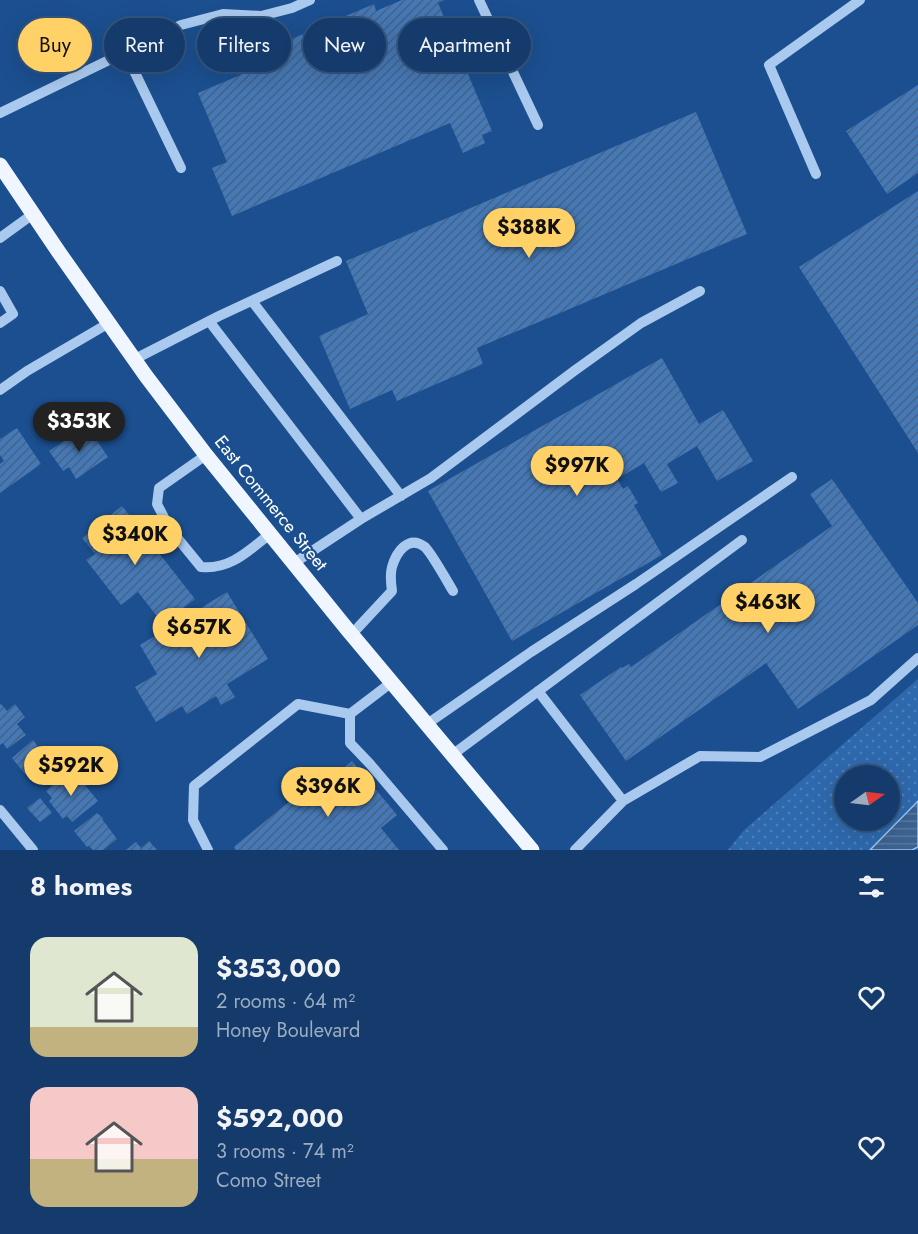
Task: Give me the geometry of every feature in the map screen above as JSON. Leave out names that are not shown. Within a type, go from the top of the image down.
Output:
[{"type":"main road","name":"East Commerce Street","points":[[0,165],[109,323],[206,455],[532,850]]},
{"type":"street","points":[[185,24],[223,14],[261,16],[292,8],[310,0]]},
{"type":"street","points":[[479,0],[538,125]]},
{"type":"street","points":[[816,174],[769,65],[860,0]]},
{"type":"street","points":[[0,113],[104,62]]},
{"type":"street","points":[[135,72],[181,168]]},
{"type":"street","points":[[0,238],[33,214]]},
{"type":"street","points":[[135,359],[209,321],[337,261]]},
{"type":"street","points":[[0,291],[13,314],[0,323]]},
{"type":"street","points":[[294,563],[361,519],[431,478],[641,323],[700,291]]},
{"type":"street","points":[[252,301],[401,496]]},
{"type":"street","points":[[209,321],[361,519]]},
{"type":"street","points":[[0,390],[27,371],[109,323]]},
{"type":"street","points":[[206,455],[159,488],[157,504],[170,529],[201,567],[213,568],[224,566],[239,558],[270,534]]},
{"type":"street","points":[[427,724],[792,477]]},
{"type":"street","points":[[452,755],[742,540]]},
{"type":"street","points":[[352,634],[392,591],[391,570],[399,552],[408,543],[416,542],[426,548],[453,591]]},
{"type":"street","points":[[575,850],[623,801],[700,756],[760,757],[872,700],[918,658]]},
{"type":"street","points":[[208,850],[193,820],[194,786],[298,704],[350,714],[392,682]]},
{"type":"street","points":[[538,691],[623,801]]},
{"type":"street","points":[[350,714],[350,743],[443,850]]},
{"type":"street","points":[[0,810],[33,850]]},
{"type":"shaded area","points":[[918,679],[918,850],[728,850],[744,830]]},
{"type":"shaded area","points":[[918,801],[918,847],[912,850],[870,850],[889,831],[900,831],[900,819]]},
{"type":"building","points":[[402,0],[444,0],[438,3],[444,18],[398,18],[398,72],[467,72],[492,131],[482,135],[485,143],[463,153],[450,123],[232,216],[212,168],[227,162],[198,93],[245,72],[291,72],[291,39],[303,34],[303,72],[386,72],[386,18],[341,18],[374,4],[376,11]]},
{"type":"building","points":[[918,85],[918,173],[887,194],[846,131]]},
{"type":"building","points":[[696,112],[747,234],[477,348],[483,364],[397,401],[392,390],[350,409],[319,336],[368,314],[346,261]]},
{"type":"building","points":[[918,191],[918,453],[799,267]]},
{"type":"building","points":[[662,358],[699,424],[723,410],[753,461],[717,481],[697,446],[667,464],[678,483],[661,492],[644,463],[617,479],[623,489],[628,486],[638,503],[634,505],[662,555],[512,641],[428,491]]},
{"type":"building","points":[[87,426],[108,457],[76,479],[69,467],[63,471],[49,451]]},
{"type":"building","points":[[17,428],[41,464],[0,493],[0,464],[4,461],[0,455],[0,439]]},
{"type":"building","points":[[832,479],[918,603],[918,625],[798,709],[766,663],[626,761],[580,695],[621,667],[629,664],[631,667],[832,526],[810,494]]},
{"type":"building","points":[[122,506],[195,599],[163,624],[138,592],[121,605],[86,560],[95,554],[82,538]]},
{"type":"building","points":[[227,592],[268,659],[227,684],[235,697],[221,705],[216,696],[187,714],[182,706],[156,722],[135,687],[157,674],[140,645]]},
{"type":"building","points":[[1,704],[7,711],[15,704],[25,717],[17,724],[26,735],[7,749],[3,743],[0,745]]},
{"type":"building","points":[[33,740],[58,770],[39,785],[28,772],[25,774],[12,758]]},
{"type":"building","points":[[352,761],[397,815],[381,828],[399,850],[236,850],[234,847],[325,772],[331,779]]},
{"type":"building","points":[[72,769],[98,801],[72,822],[67,816],[63,819],[49,801],[52,798],[46,791]]},
{"type":"building","points":[[40,798],[52,813],[40,822],[27,808]]},
{"type":"building","points":[[97,813],[117,839],[103,850],[93,850],[87,847],[74,831]]},
{"type":"building","points":[[149,841],[157,850],[126,850],[136,842],[141,848]]}]
